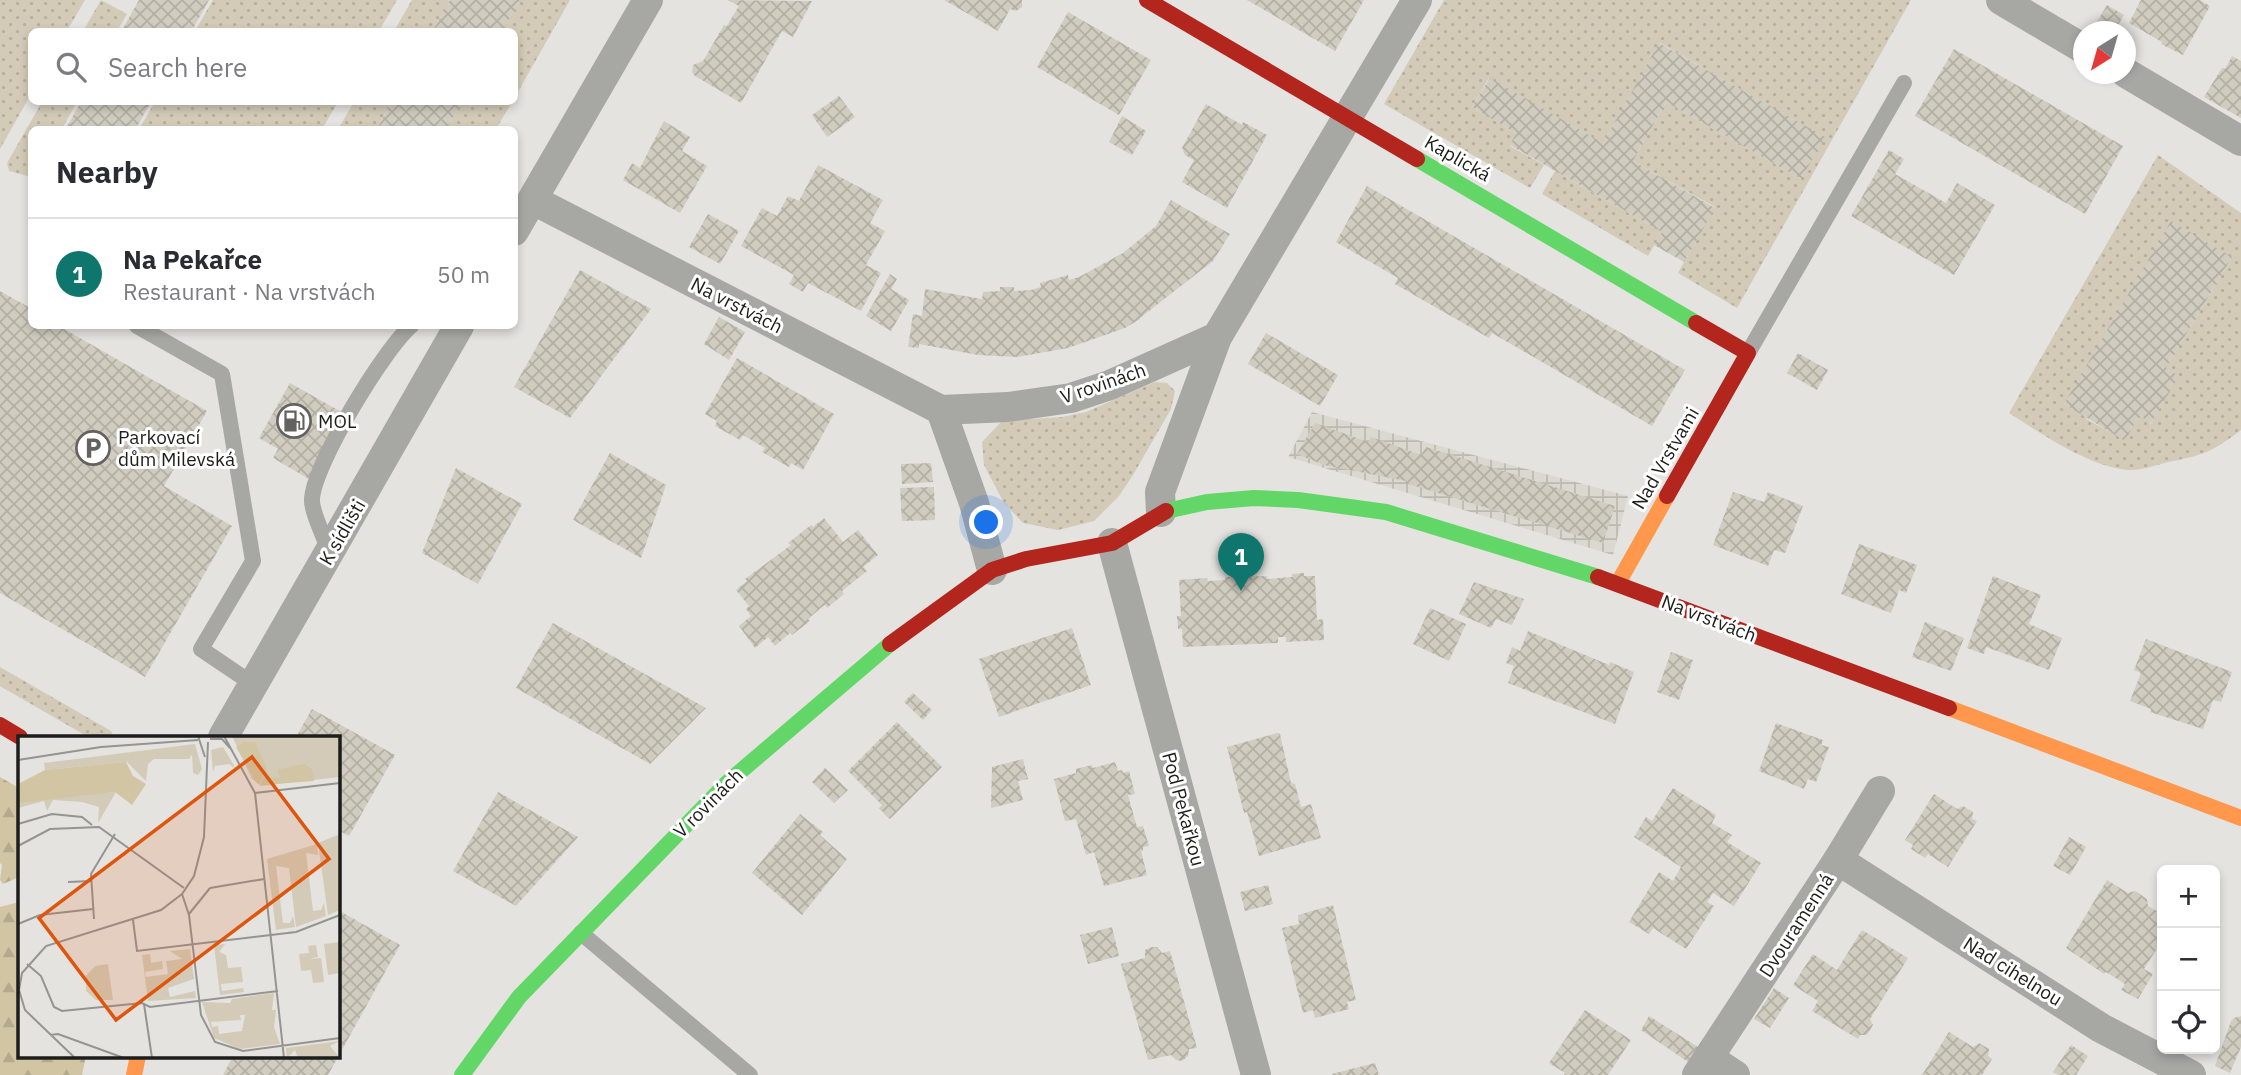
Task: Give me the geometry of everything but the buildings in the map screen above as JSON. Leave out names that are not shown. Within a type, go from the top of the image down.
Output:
[{"type":"street","points":[[518,224],[648,0]]},
{"type":"street","name":"Kaplická","points":[[1147,0],[1748,353]]},
{"type":"street","points":[[1161,512],[1160,492],[1217,337],[1417,0]]},
{"type":"street","points":[[2001,0],[2073,43]]},
{"type":"street","points":[[2136,79],[2241,141]]},
{"type":"street","name":"Na vrstvách","points":[[533,200],[941,410]]},
{"type":"street","name":"K sídlišti","points":[[224,736],[457,329]]},
{"type":"street","name":"V rovinách","points":[[941,410],[1008,407],[1071,398],[1110,385],[1217,337]]},
{"type":"street","name":"Nad Vrstvami","points":[[1618,583],[1748,353]]},
{"type":"street","points":[[941,410],[974,503],[992,570]]},
{"type":"street","name":"Na vrstvách","points":[[1161,512],[1207,502],[1254,498],[1298,500],[1386,512],[1618,583],[2241,818]]},
{"type":"street","name":"V rovinách","points":[[462,1075],[519,998],[728,782],[899,637],[992,570],[1027,559],[1112,542],[1161,512]]},
{"type":"street","name":"Pod Pekařkou","points":[[1112,542],[1256,1075]]},
{"type":"street","points":[[0,725],[18,736]]},
{"type":"street","name":"Dvouramenná","points":[[1735,1075],[1703,1066],[1880,791]]},
{"type":"street","name":"Nad cihelnou","points":[[1838,860],[2101,1028],[2192,1075]]},
{"type":"lane","points":[[1748,353],[1904,83]]},
{"type":"lane","points":[[142,329],[222,374],[253,561],[201,649],[253,684]]},
{"type":"lane","points":[[330,553],[312,500],[329,449],[390,351],[408,329]]},
{"type":"lane","points":[[581,933],[750,1075]]},
{"type":"shaded area","points":[[0,0],[85,0],[69,28],[28,28],[28,99],[0,149]]},
{"type":"shaded area","points":[[101,0],[127,14],[119,28],[85,28]]},
{"type":"shaded area","points":[[213,0],[397,0],[381,28],[197,28]]},
{"type":"shaded area","points":[[412,0],[450,1],[434,28],[396,28]]},
{"type":"shaded area","points":[[520,0],[570,0],[518,92],[518,28],[504,28]]},
{"type":"shaded area","points":[[1444,0],[1911,0],[1737,308],[1678,273],[1715,207],[1633,161],[1666,102],[1801,179],[1824,137],[1660,43],[1603,143],[1489,78],[1472,107],[1516,133],[1510,146],[1544,165],[1530,188],[1384,104]]},
{"type":"shaded area","points":[[40,105],[75,105],[64,126],[28,126]]},
{"type":"shaded area","points":[[153,105],[336,105],[324,126],[141,126]]},
{"type":"shaded area","points":[[352,105],[390,105],[378,126],[340,126]]},
{"type":"shaded area","points":[[460,105],[510,105],[498,126],[448,126]]},
{"type":"shaded area","points":[[28,126],[28,176],[9,171],[7,163]]},
{"type":"shaded area","points":[[2158,155],[2241,213],[2241,430],[2215,448],[2199,455],[2131,470],[2084,457],[2009,413]],"holes":[[[2196,236],[2231,257],[2166,368],[2178,376],[2150,425],[2150,422],[2139,415],[2125,440],[2064,404]]]},
{"type":"shaded area","points":[[1555,171],[1662,232],[1648,256],[1542,194]]},
{"type":"shaded area","points":[[1155,382],[1167,383],[1175,391],[1171,409],[1119,496],[1094,521],[1058,530],[1023,523],[1004,503],[984,465],[982,442],[1002,421],[1062,417],[1086,412]]},
{"type":"shaded area","points":[[1312,412],[1628,496],[1613,555],[1288,457]]},
{"type":"shaded area","points":[[0,667],[111,731],[114,736],[86,736],[0,686]]},
{"type":"green space","points":[[0,777],[18,787],[18,877],[3,884],[0,880]]},
{"type":"green space","points":[[18,902],[18,1058],[86,1058],[82,1075],[0,1075],[0,907]]},
{"type":"traffic: fast","points":[[1417,159],[1696,323]]},
{"type":"traffic: fast","points":[[1166,511],[1207,502],[1254,498],[1298,500],[1386,512],[1598,577]]},
{"type":"traffic: fast","points":[[462,1075],[519,997],[728,782],[890,644]]},
{"type":"traffic: slow","points":[[1618,583],[1667,496]]},
{"type":"traffic: slow","points":[[1949,708],[2241,818]]},
{"type":"traffic: slow","points":[[134,1075],[138,1058]]},
{"type":"traffic: jam","points":[[1147,0],[1417,159]]},
{"type":"traffic: jam","points":[[1667,496],[1748,353],[1696,323]]},
{"type":"traffic: jam","points":[[890,644],[992,570],[1026,559],[1112,543],[1166,511]]},
{"type":"traffic: jam","points":[[1598,577],[1949,708]]},
{"type":"traffic: jam","points":[[0,725],[18,736]]},
{"type":"place","name":"MOL","points":[[294,421]]},
{"type":"place","name":"Parkovací dům Milevská","points":[[93,448]]},
{"type":"place","name":"Na Pekařce","points":[[1241,591]]}]
